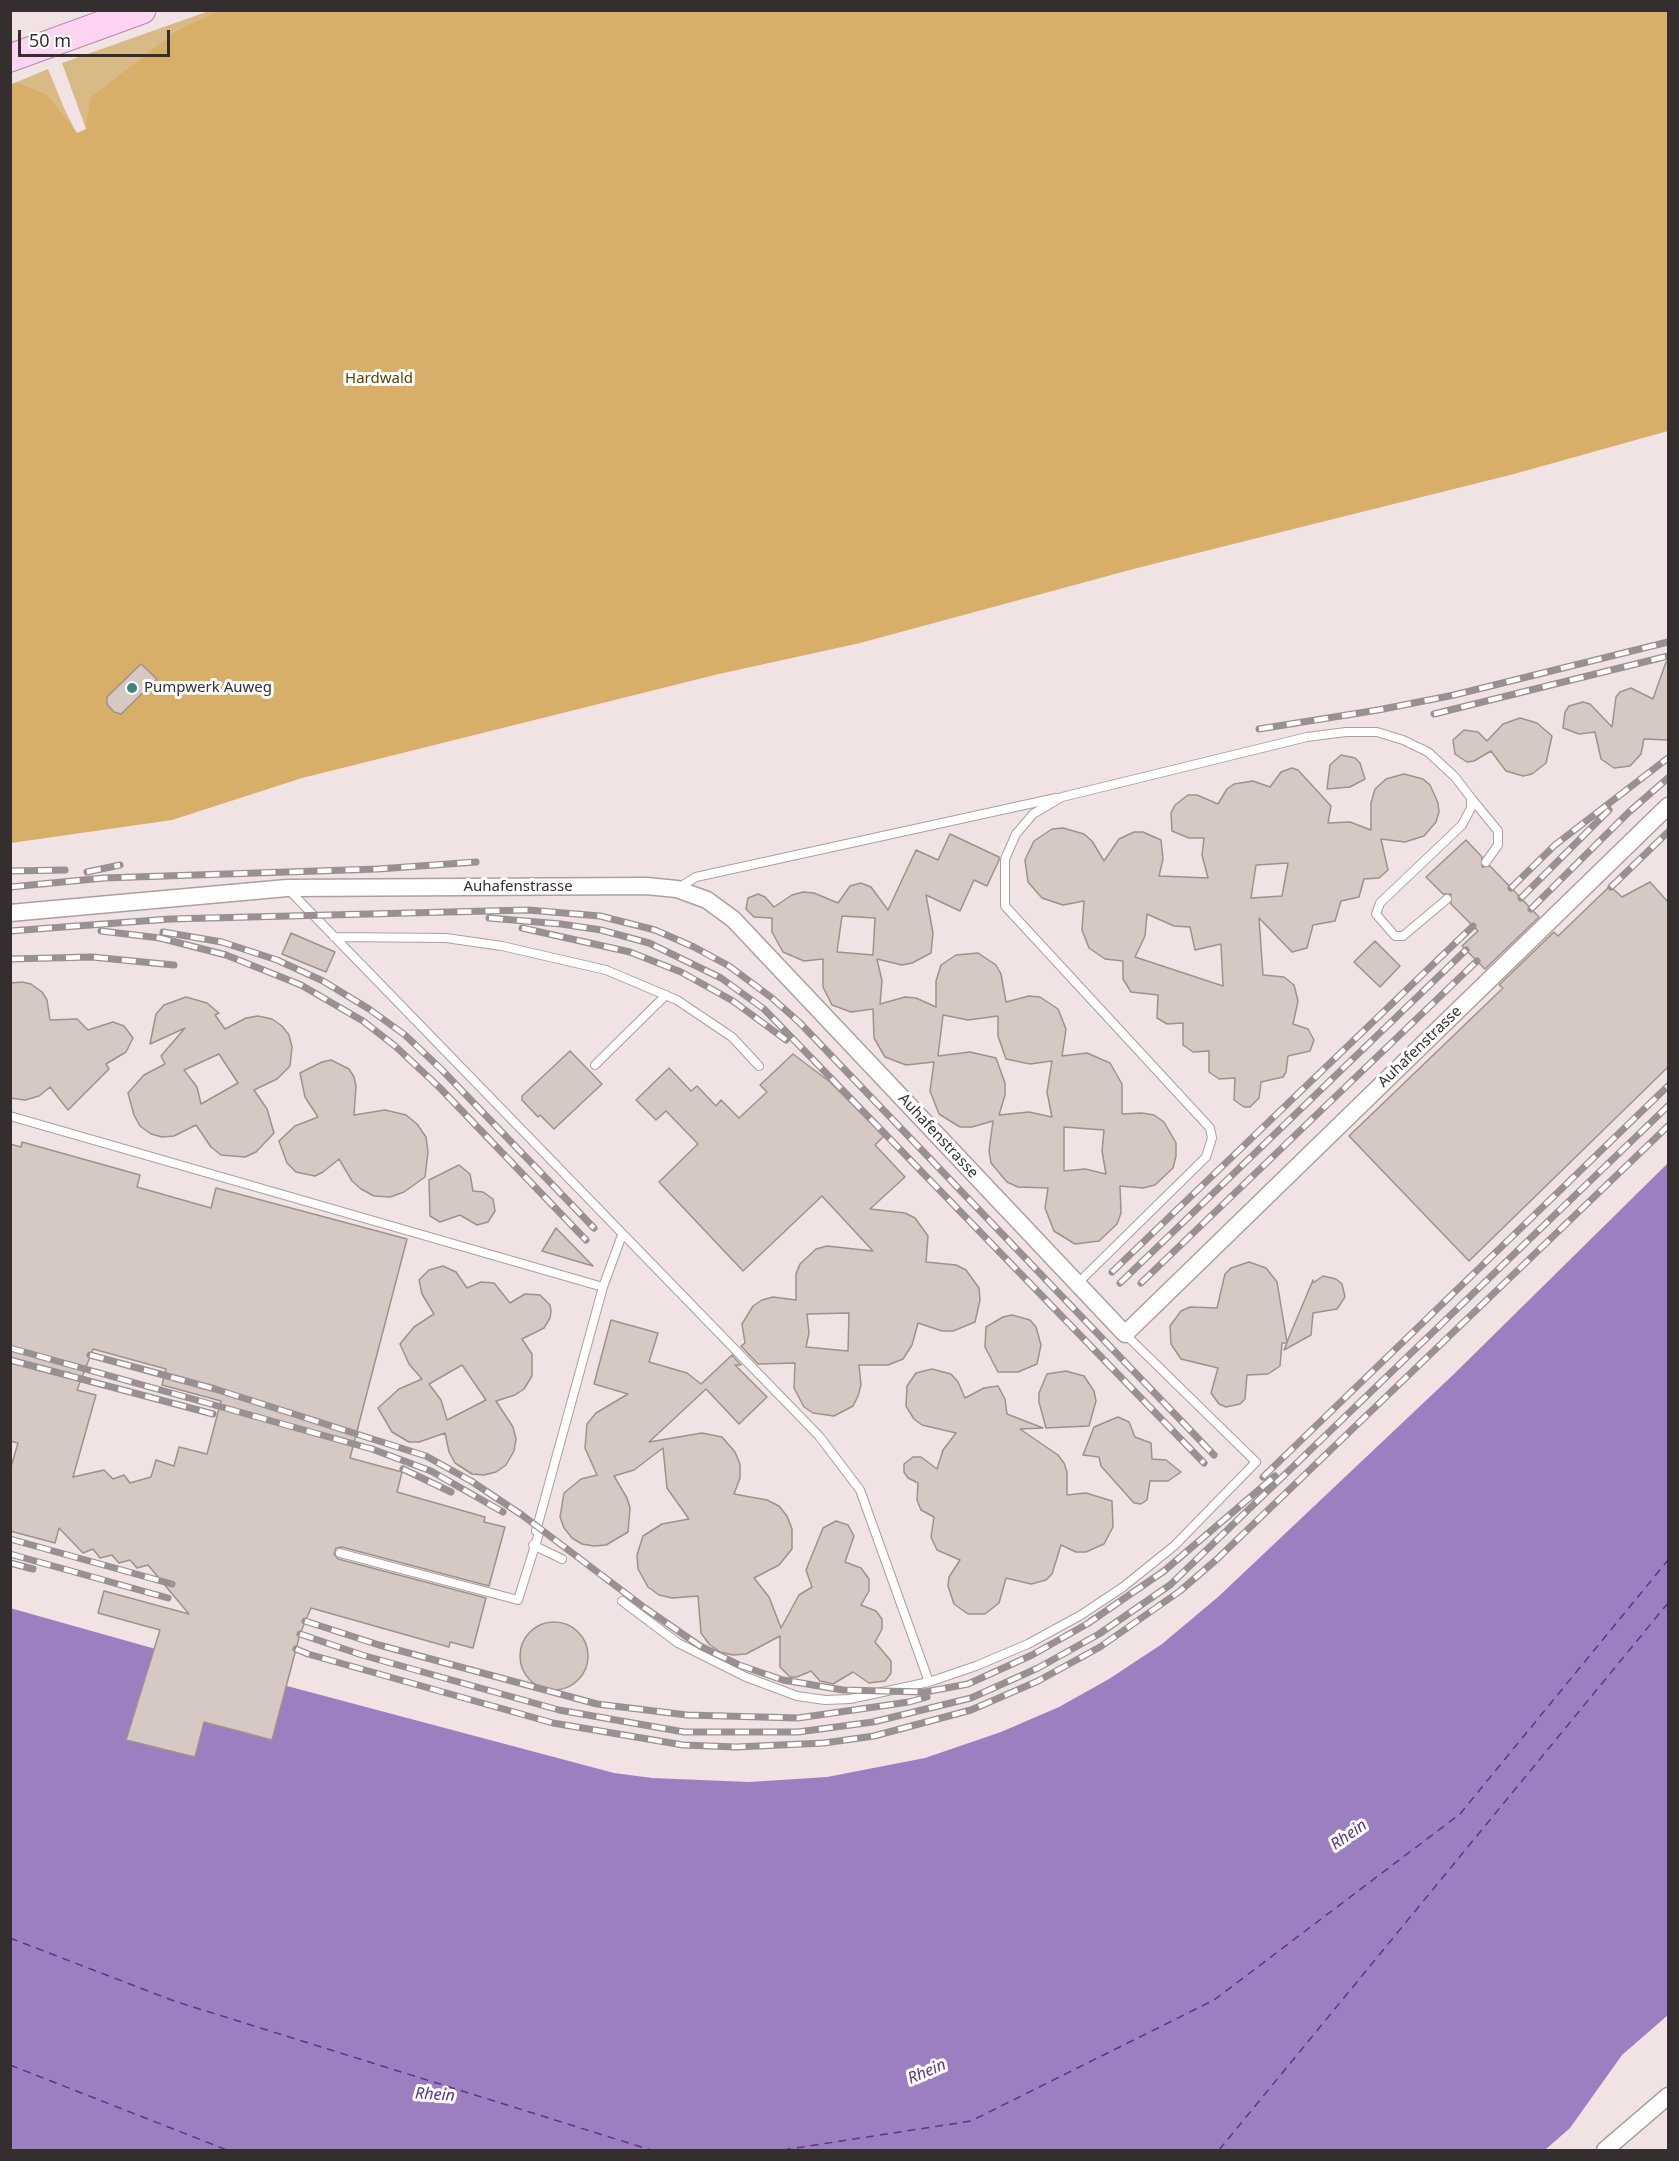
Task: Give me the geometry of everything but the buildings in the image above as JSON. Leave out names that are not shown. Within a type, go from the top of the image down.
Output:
[{"type":"main road","points":[[10,40],[92,10]]},
{"type":"main road","points":[[10,58],[142,10]]},
{"type":"street","name":"Auhafenstrasse","points":[[10,913],[287,888],[646,886],[677,889],[707,900],[732,919],[1125,1334],[1668,806]]},
{"type":"street","points":[[1605,2151],[1668,2096]]},
{"type":"lane","points":[[677,889],[696,877],[1062,797],[1307,737],[1346,732],[1377,732],[1404,740],[1428,752],[1455,777],[1498,831],[1498,845],[1486,862]]},
{"type":"lane","points":[[1062,797],[1033,814],[1017,834],[1005,859],[1005,906],[1210,1128],[1212,1138],[1206,1157],[1077,1284]]},
{"type":"lane","points":[[1447,899],[1408,933],[1399,937],[1395,936],[1376,914],[1380,903],[1462,825],[1471,808],[1471,798]]},
{"type":"lane","points":[[287,888],[819,1436],[860,1490],[929,1682]]},
{"type":"lane","points":[[334,937],[446,938],[502,945],[606,970],[666,995],[732,1037],[759,1066]]},
{"type":"lane","points":[[595,1065],[666,995]]},
{"type":"lane","points":[[10,1116],[603,1287]]},
{"type":"lane","points":[[340,1553],[518,1600],[533,1545],[539,1533],[536,1531],[603,1287],[622,1235]]},
{"type":"lane","points":[[622,1601],[678,1642],[746,1677],[797,1696],[825,1700],[850,1699],[929,1682],[976,1666],[1028,1644],[1081,1615],[1123,1587],[1174,1546],[1256,1462],[1125,1334]]},
{"type":"lane","points":[[533,1545],[562,1558]]},
{"type":"shaded area","points":[[209,11],[221,11],[179,29],[86,129],[62,63]]},
{"type":"shaded area","points":[[48,69],[77,134],[47,94],[17,82]]},
{"type":"green space","name":"Hardwald","points":[[221,10],[1668,11],[1668,431],[1514,474],[1141,567],[860,643],[719,674],[302,778],[172,820],[11,843],[11,84],[17,82],[47,94],[77,133],[86,129],[90,98],[179,29]]},
{"type":"water","name":"Rhein","points":[[1668,1163],[1668,2015],[1622,2055],[1570,2128],[1545,2150],[11,2150],[10,1608],[287,1686],[614,1773],[652,1778],[749,1782],[827,1777],[925,1758],[1001,1732],[1059,1707],[1109,1679],[1162,1644],[1218,1597],[1454,1374]]},
{"type":"ferry route","points":[[783,2150],[971,2121],[1214,2000],[1460,1814],[1668,1560]]},
{"type":"ferry route","points":[[1219,2150],[1668,1603]]},
{"type":"ferry route","points":[[10,1938],[174,2001],[651,2150]]},
{"type":"ferry route","points":[[10,2065],[227,2150]]},
{"type":"railway","points":[[1259,729],[1454,695],[1668,642]]},
{"type":"railway","points":[[1434,714],[1668,656]]},
{"type":"railway","points":[[1511,888],[1555,845],[1668,758]]},
{"type":"railway","points":[[1531,909],[1629,812],[1668,778]]},
{"type":"railway","points":[[1521,898],[1609,810]]},
{"type":"railway","points":[[1611,887],[1668,832]]},
{"type":"railway","points":[[10,887],[104,878],[378,869],[476,862]]},
{"type":"railway","points":[[87,872],[120,865]]},
{"type":"railway","points":[[10,871],[65,870]]},
{"type":"railway","points":[[10,931],[170,919],[528,910],[600,916],[655,930],[729,966],[772,998],[799,1022],[1214,1455]]},
{"type":"railway","points":[[489,918],[601,930],[649,943],[721,978],[764,1009],[1204,1463]]},
{"type":"railway","points":[[1112,1272],[1473,926]]},
{"type":"railway","points":[[522,928],[630,952],[681,972],[733,1001],[786,1040]]},
{"type":"railway","points":[[101,931],[160,938],[226,955],[301,985],[363,1021],[395,1046],[439,1087],[586,1240]]},
{"type":"railway","points":[[163,932],[222,942],[277,960],[323,981],[369,1009],[405,1035],[442,1070],[594,1228]]},
{"type":"railway","points":[[1120,1283],[1466,950]]},
{"type":"railway","points":[[10,959],[92,957],[174,965]]},
{"type":"railway","points":[[1141,1283],[1477,961]]},
{"type":"railway","points":[[1263,1477],[1668,1086]]},
{"type":"railway","points":[[300,1634],[362,1655],[559,1710],[684,1732],[798,1732],[873,1722],[971,1698],[1038,1668],[1099,1634],[1170,1585],[1668,1106]]},
{"type":"railway","points":[[296,1649],[553,1723],[683,1745],[736,1747],[824,1743],[874,1736],[971,1710],[1038,1681],[1100,1647],[1180,1591],[1216,1560],[1668,1126]]},
{"type":"railway","points":[[10,1348],[372,1449],[431,1471],[503,1512]]},
{"type":"railway","points":[[90,1355],[215,1389],[426,1456],[471,1481],[522,1515],[645,1608],[700,1646],[739,1665],[783,1680],[843,1690],[925,1692],[968,1684],[1032,1655],[1087,1624],[1164,1571],[1275,1476]]},
{"type":"railway","points":[[10,1360],[213,1414]]},
{"type":"railway","points":[[403,1469],[451,1492]]},
{"type":"railway","points":[[10,1539],[172,1584]]},
{"type":"railway","points":[[10,1554],[168,1598]]},
{"type":"railway","points":[[10,1563],[33,1569]]},
{"type":"railway","points":[[305,1621],[379,1645],[597,1704],[687,1715],[798,1718],[909,1702],[927,1697]]},
{"type":"place","name":"Pumpwerk Auweg","points":[[132,688]]}]
